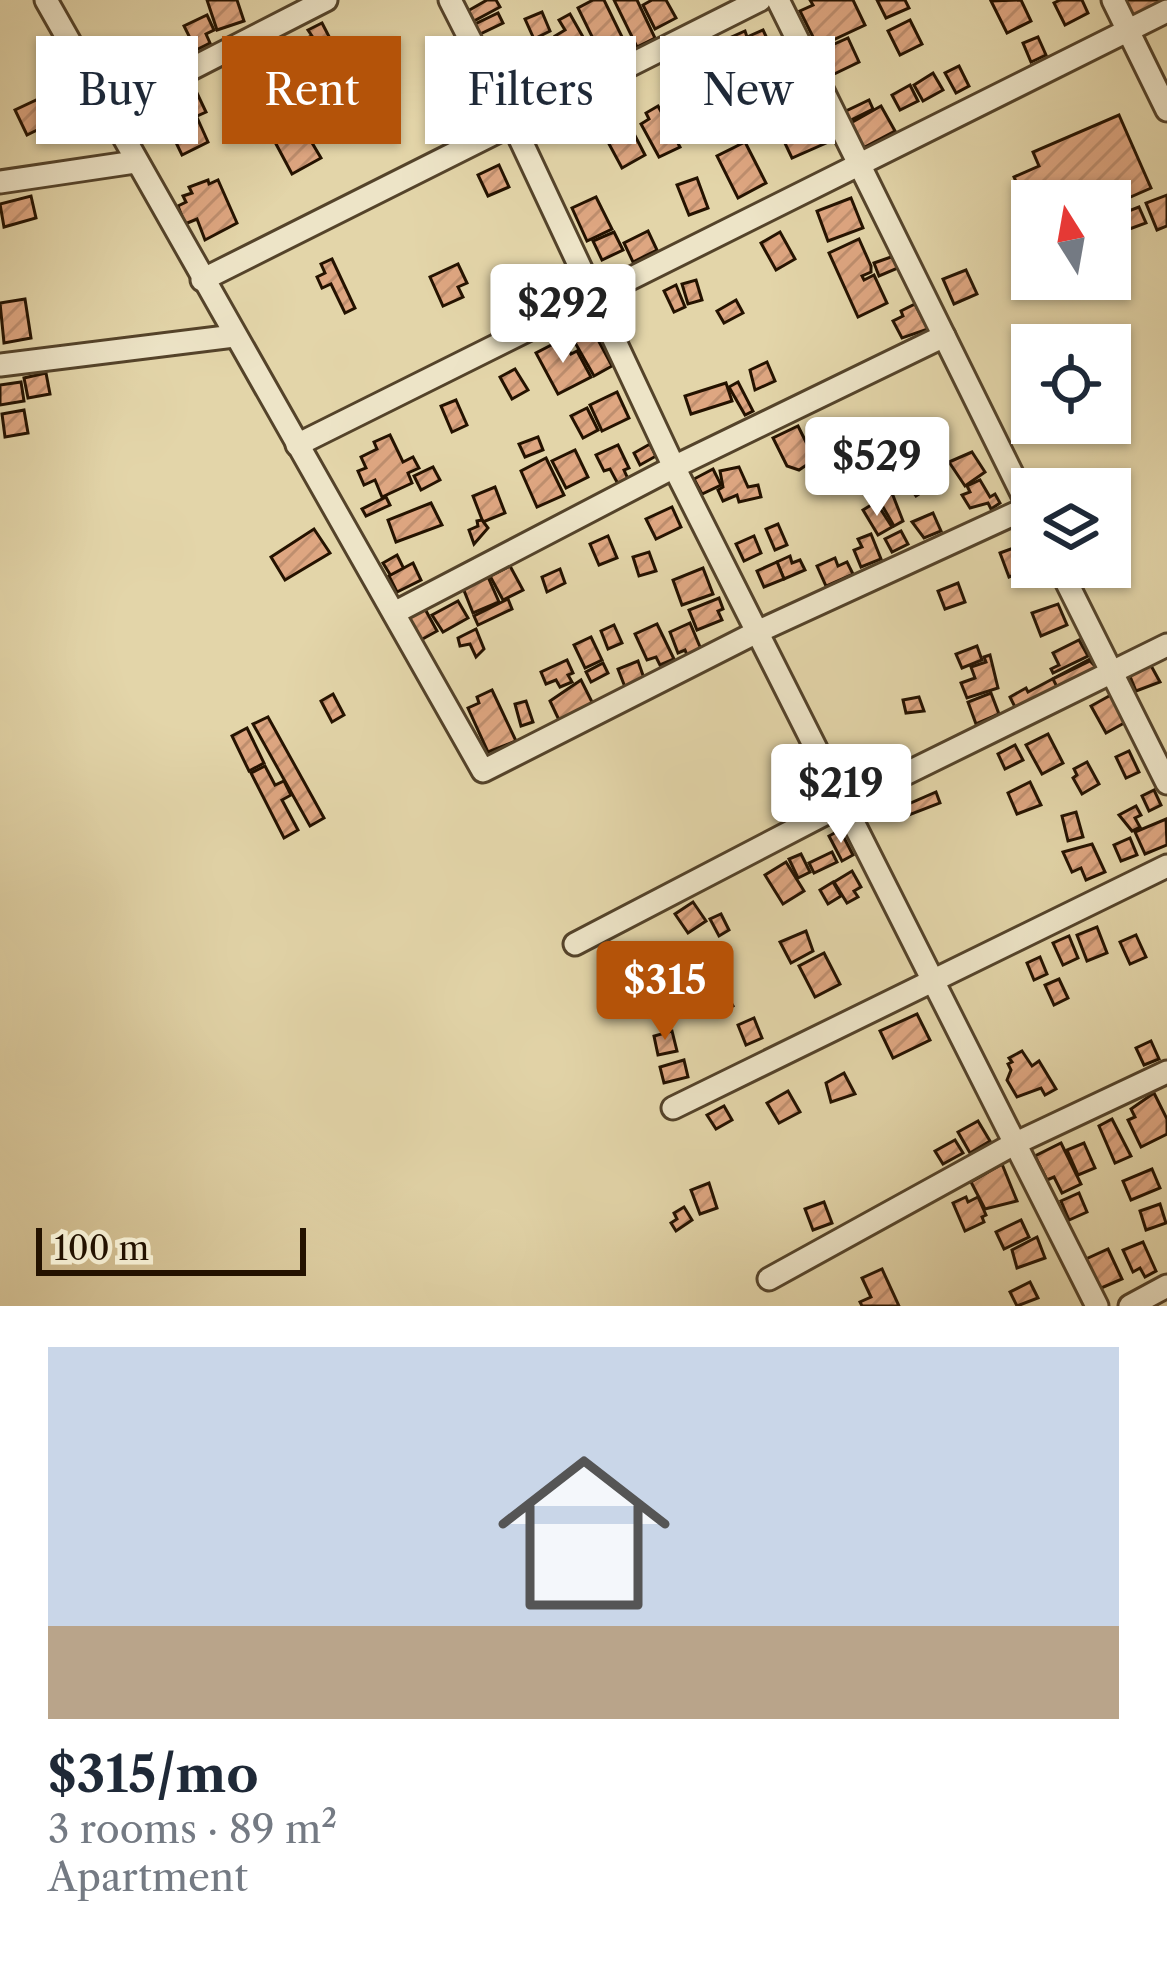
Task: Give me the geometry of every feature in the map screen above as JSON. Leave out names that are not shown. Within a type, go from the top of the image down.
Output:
[{"type":"street","points":[[46,0],[66,36]]},
{"type":"street","points":[[198,65],[326,0]]},
{"type":"street","points":[[450,0],[468,36]]},
{"type":"street","points":[[636,62],[760,0]]},
{"type":"street","points":[[778,0],[1011,471]]},
{"type":"street","points":[[1112,0],[1167,110]]},
{"type":"street","points":[[297,445],[1167,11]]},
{"type":"street","points":[[125,144],[482,772],[757,632],[1011,518]]},
{"type":"street","points":[[202,280],[473,144]]},
{"type":"street","points":[[522,144],[674,466],[1097,1306]]},
{"type":"street","points":[[0,182],[135,162]]},
{"type":"street","points":[[394,613],[674,466],[944,335]]},
{"type":"street","points":[[0,365],[234,336]]},
{"type":"street","points":[[1068,588],[1167,783]]},
{"type":"street","points":[[574,944],[1167,645]]},
{"type":"street","points":[[674,1108],[1167,866]]},
{"type":"street","points":[[769,1279],[1014,1144],[1167,1072]]},
{"type":"street","points":[[1130,1306],[1167,1286]]},
{"type":"building","points":[[207,0],[237,0],[244,21],[217,30]]},
{"type":"building","points":[[496,0],[500,7],[472,22],[466,12]]},
{"type":"building","points":[[604,0],[622,36],[592,36],[578,8]]},
{"type":"building","points":[[614,0],[637,0],[655,38],[637,47],[636,36],[632,36]]},
{"type":"building","points":[[666,0],[676,18],[655,29],[643,5]]},
{"type":"building","points":[[810,0],[853,0],[865,25],[835,39],[812,36],[800,11],[813,5]]},
{"type":"building","points":[[877,0],[905,0],[909,8],[886,18]]},
{"type":"building","points":[[1021,0],[1031,21],[1007,33],[991,1]]},
{"type":"building","points":[[1082,0],[1088,13],[1065,25],[1054,3]]},
{"type":"building","points":[[1123,0],[1167,0],[1167,1],[1134,20]]},
{"type":"building","points":[[542,12],[550,31],[533,36],[525,19]]},
{"type":"building","points":[[498,13],[503,23],[476,36],[471,26]]},
{"type":"building","points":[[570,14],[582,36],[555,36],[565,30],[559,20]]},
{"type":"building","points":[[207,15],[214,30],[206,34],[210,43],[198,49],[198,36],[189,36],[184,26]]},
{"type":"building","points":[[910,20],[922,44],[900,55],[888,31]]},
{"type":"building","points":[[322,23],[329,36],[312,36],[308,30]]},
{"type":"building","points":[[1038,37],[1046,55],[1031,62],[1023,43]]},
{"type":"building","points":[[848,38],[859,62],[835,74],[835,44]]},
{"type":"building","points":[[959,66],[969,86],[956,93],[945,73]]},
{"type":"building","points":[[933,73],[943,90],[923,101],[914,85]]},
{"type":"building","points":[[910,85],[918,101],[900,110],[892,95]]},
{"type":"building","points":[[36,100],[36,130],[27,135],[15,110]]},
{"type":"building","points":[[869,100],[873,109],[849,121],[844,112]]},
{"type":"building","points":[[658,106],[660,144],[680,147],[659,157],[641,124],[649,119],[646,113]]},
{"type":"building","points":[[881,106],[895,131],[863,148],[849,124]]},
{"type":"building","points":[[1119,115],[1151,188],[1131,197],[1131,180],[1015,180],[1039,166],[1033,152]]},
{"type":"building","points":[[198,120],[208,142],[182,155],[177,144],[198,144]]},
{"type":"building","points":[[636,138],[645,155],[622,168],[609,144],[636,144]]},
{"type":"building","points":[[276,144],[313,144],[321,158],[292,174]]},
{"type":"building","points":[[746,144],[766,183],[738,198],[717,156]]},
{"type":"building","points":[[785,144],[824,144],[792,158]]},
{"type":"building","points":[[499,165],[509,187],[488,196],[478,175]]},
{"type":"building","points":[[697,178],[708,208],[689,215],[677,185]]},
{"type":"building","points":[[208,180],[209,184],[218,180],[237,223],[205,240],[197,219],[185,224],[178,206],[186,202],[183,196],[192,193],[189,187]]},
{"type":"building","points":[[1167,195],[1167,226],[1157,230],[1146,203]]},
{"type":"building","points":[[31,196],[36,218],[4,227],[0,204]]},
{"type":"building","points":[[596,197],[612,229],[587,241],[572,208]]},
{"type":"building","points":[[851,198],[863,228],[828,241],[817,211]]},
{"type":"building","points":[[1139,207],[1146,223],[1131,228],[1131,210]]},
{"type":"building","points":[[648,231],[657,250],[633,262],[624,243]]},
{"type":"building","points":[[614,232],[623,250],[602,260],[593,241]]},
{"type":"building","points":[[780,232],[795,259],[776,270],[761,243]]},
{"type":"building","points":[[859,239],[871,266],[871,272],[862,276],[864,280],[874,275],[887,303],[858,317],[829,253]]},
{"type":"building","points":[[894,256],[898,268],[879,276],[874,263]]},
{"type":"building","points":[[332,259],[355,308],[345,313],[331,284],[322,288],[317,277],[325,273],[321,264]]},
{"type":"building","points":[[458,264],[467,283],[458,287],[463,297],[443,306],[430,277]]},
{"type":"building","points":[[966,270],[977,294],[954,304],[943,279]]},
{"type":"building","points":[[696,280],[702,300],[688,304],[682,284]]},
{"type":"building","points":[[676,285],[685,307],[674,312],[664,291]]},
{"type":"building","points":[[25,299],[31,338],[4,343],[0,303]]},
{"type":"building","points":[[736,300],[743,313],[724,323],[717,311]]},
{"type":"building","points":[[915,304],[928,329],[902,338],[893,321]]},
{"type":"building","points":[[588,321],[612,366],[594,376],[569,332]]},
{"type":"building","points":[[563,339],[571,354],[577,351],[591,377],[558,394],[536,353]]},
{"type":"building","points":[[767,362],[775,381],[755,390],[750,370]]},
{"type":"building","points":[[515,369],[528,390],[512,399],[500,377]]},
{"type":"building","points":[[46,373],[50,394],[28,398],[24,378]]},
{"type":"building","points":[[21,382],[24,401],[0,405],[0,385]]},
{"type":"building","points":[[738,382],[753,411],[745,415],[729,387]]},
{"type":"building","points":[[726,383],[732,401],[691,414],[685,396]]},
{"type":"building","points":[[617,392],[629,418],[602,431],[590,405]]},
{"type":"building","points":[[456,400],[467,425],[452,432],[441,406]]},
{"type":"building","points":[[587,408],[598,430],[583,438],[571,416]]},
{"type":"building","points":[[24,410],[28,433],[5,437],[2,414]]},
{"type":"building","points":[[860,422],[861,426],[871,422],[889,462],[875,468],[872,462],[850,472],[836,441],[844,437],[841,430]]},
{"type":"building","points":[[798,426],[812,454],[811,462],[799,470],[787,466],[773,438]]},
{"type":"building","points":[[902,433],[910,448],[887,460],[880,445]]},
{"type":"building","points":[[390,435],[403,462],[413,457],[419,468],[408,473],[412,483],[382,497],[375,480],[364,485],[358,471],[366,468],[361,457],[377,449],[374,442]]},
{"type":"building","points":[[538,437],[543,450],[525,457],[519,444]]},
{"type":"building","points":[[650,444],[656,456],[640,465],[634,453]]},
{"type":"building","points":[[618,445],[629,468],[624,470],[628,479],[618,484],[596,455]]},
{"type":"building","points":[[575,450],[588,477],[566,488],[552,461]]},
{"type":"building","points":[[972,452],[985,472],[965,486],[949,462]]},
{"type":"building","points":[[546,458],[564,495],[537,507],[521,471]]},
{"type":"building","points":[[433,467],[440,480],[421,490],[414,476]]},
{"type":"building","points":[[739,467],[748,487],[758,485],[761,497],[739,502],[737,495],[723,501],[718,490],[723,487],[720,471]]},
{"type":"building","points":[[918,468],[930,487],[916,496],[903,477]]},
{"type":"building","points":[[713,469],[721,485],[702,494],[694,479]]},
{"type":"building","points":[[980,480],[990,497],[995,494],[1000,503],[991,509],[988,503],[970,508],[962,495],[970,492],[967,486]]},
{"type":"building","points":[[495,487],[505,513],[483,522],[473,496]]},
{"type":"building","points":[[892,493],[903,521],[894,526],[879,500]]},
{"type":"building","points":[[386,497],[390,505],[366,516],[362,509]]},
{"type":"building","points":[[876,502],[892,527],[878,535],[863,510]]},
{"type":"building","points":[[431,503],[442,525],[396,542],[388,520]]},
{"type":"building","points":[[672,507],[681,527],[656,539],[646,519]]},
{"type":"building","points":[[933,513],[941,531],[924,538],[912,522]]},
{"type":"building","points":[[482,520],[488,528],[474,544],[469,530]]},
{"type":"building","points":[[778,524],[787,545],[775,550],[766,529]]},
{"type":"building","points":[[314,529],[330,553],[285,580],[271,557]]},
{"type":"building","points":[[901,531],[908,544],[892,552],[885,539]]},
{"type":"building","points":[[871,534],[881,559],[861,567],[854,550],[862,547],[858,539]]},
{"type":"building","points":[[608,536],[617,558],[599,565],[590,544]]},
{"type":"building","points":[[754,536],[761,553],[744,561],[736,544]]},
{"type":"building","points":[[1011,549],[1011,576],[1009,577],[1000,553]]},
{"type":"building","points":[[649,552],[656,571],[639,576],[633,557]]},
{"type":"building","points":[[397,555],[404,569],[391,576],[383,563]]},
{"type":"building","points":[[790,556],[792,563],[800,560],[805,570],[784,579],[777,562]]},
{"type":"building","points":[[835,558],[838,566],[847,562],[853,574],[826,586],[817,566]]},
{"type":"building","points":[[777,562],[784,579],[764,587],[757,571]]},
{"type":"building","points":[[413,563],[421,580],[397,592],[389,576]]},
{"type":"building","points":[[510,566],[523,590],[503,600],[490,576]]},
{"type":"building","points":[[703,568],[713,594],[682,605],[673,580]]},
{"type":"building","points":[[560,569],[565,583],[547,592],[542,577]]},
{"type":"building","points":[[488,577],[499,602],[473,613],[463,588]]},
{"type":"building","points":[[958,583],[965,602],[945,609],[938,591]]},
{"type":"building","points":[[719,598],[722,620],[697,630],[689,610]]},
{"type":"building","points":[[508,599],[512,609],[478,625],[474,616]]},
{"type":"building","points":[[458,601],[468,618],[443,632],[432,615]]},
{"type":"building","points":[[1058,604],[1067,625],[1041,636],[1032,613]]},
{"type":"building","points":[[425,609],[437,631],[419,641],[407,619]]},
{"type":"building","points":[[690,623],[703,654],[689,660],[685,650],[678,653],[670,632]]},
{"type":"building","points":[[657,624],[674,659],[660,665],[656,657],[647,660],[635,634]]},
{"type":"building","points":[[614,625],[622,643],[608,649],[601,631]]},
{"type":"building","points":[[476,629],[484,649],[476,657],[470,644],[460,646],[458,638]]},
{"type":"building","points":[[591,637],[602,660],[585,668],[574,645]]},
{"type":"building","points":[[1079,640],[1088,656],[1053,673],[1051,669],[1059,665],[1053,653]]},
{"type":"building","points":[[977,646],[982,660],[962,668],[956,654]]},
{"type":"building","points":[[990,655],[998,688],[967,698],[961,683],[975,678],[971,667],[986,662],[984,657]]},
{"type":"building","points":[[1090,659],[1097,671],[1018,713],[1010,697]]},
{"type":"building","points":[[567,660],[572,682],[560,687],[556,680],[546,684],[541,672]]},
{"type":"building","points":[[638,661],[645,681],[625,687],[618,669]]},
{"type":"building","points":[[1090,661],[1097,668],[1057,687],[1053,679]]},
{"type":"building","points":[[1149,662],[1160,682],[1136,691],[1127,669]]},
{"type":"building","points":[[603,663],[608,673],[591,682],[586,672]]},
{"type":"building","points":[[581,680],[594,706],[559,720],[550,701]]},
{"type":"building","points":[[492,690],[516,741],[488,752],[468,708]]},
{"type":"building","points":[[991,693],[999,714],[976,724],[968,702]]},
{"type":"building","points":[[333,694],[344,715],[332,722],[321,701]]},
{"type":"building","points":[[1111,695],[1126,722],[1106,733],[1091,706]]},
{"type":"building","points":[[919,697],[924,711],[906,713],[903,700]]},
{"type":"building","points":[[526,701],[533,722],[521,726],[515,704]]},
{"type":"building","points":[[268,717],[324,818],[310,826],[253,724]]},
{"type":"building","points":[[247,728],[264,763],[249,771],[232,736]]},
{"type":"building","points":[[1048,734],[1063,763],[1042,774],[1026,745]]},
{"type":"building","points":[[1015,745],[1023,760],[1005,769],[998,754]]},
{"type":"building","points":[[1129,751],[1139,772],[1126,778],[1116,757]]},
{"type":"building","points":[[1087,762],[1099,784],[1082,794],[1073,778],[1077,775],[1074,769]]},
{"type":"building","points":[[265,766],[275,785],[284,781],[291,795],[282,800],[298,830],[284,838],[251,773]]},
{"type":"building","points":[[1030,782],[1041,805],[1017,814],[1008,793]]},
{"type":"building","points":[[1154,790],[1161,805],[1149,811],[1142,796]]},
{"type":"building","points":[[936,792],[940,803],[909,815],[904,806]]},
{"type":"building","points":[[1136,806],[1140,827],[1132,831],[1119,815]]},
{"type":"building","points":[[1076,812],[1083,837],[1068,841],[1062,816]]},
{"type":"building","points":[[1166,819],[1167,845],[1145,854],[1135,832]]},
{"type":"building","points":[[840,830],[853,855],[842,861],[829,836]]},
{"type":"building","points":[[1130,838],[1137,855],[1121,861],[1114,845]]},
{"type":"building","points":[[1092,844],[1105,872],[1086,880],[1081,868],[1072,872],[1063,852]]},
{"type":"building","points":[[832,852],[837,862],[814,873],[809,863]]},
{"type":"building","points":[[801,854],[810,872],[798,878],[789,859]]},
{"type":"building","points":[[786,862],[804,891],[783,904],[765,875]]},
{"type":"building","points":[[852,871],[861,887],[854,891],[858,897],[847,903],[834,882]]},
{"type":"building","points":[[833,882],[841,896],[828,904],[820,890]]},
{"type":"building","points":[[693,902],[706,921],[688,933],[675,914]]},
{"type":"building","points":[[721,914],[729,930],[719,936],[710,919]]},
{"type":"building","points":[[1097,927],[1107,953],[1087,961],[1077,935]]},
{"type":"building","points":[[806,931],[813,951],[791,963],[780,942]]},
{"type":"building","points":[[1136,935],[1146,957],[1130,964],[1120,942]]},
{"type":"building","points":[[1069,936],[1078,958],[1063,965],[1053,943]]},
{"type":"building","points":[[627,950],[638,973],[619,983],[608,959]]},
{"type":"building","points":[[824,953],[840,984],[815,997],[799,966]]},
{"type":"building","points":[[1040,957],[1047,974],[1034,980],[1027,963]]},
{"type":"building","points":[[666,961],[673,977],[660,983],[652,967]]},
{"type":"building","points":[[1059,979],[1068,998],[1054,1005],[1045,985]]},
{"type":"building","points":[[725,992],[733,1006],[715,1016],[708,1002]]},
{"type":"building","points":[[917,1014],[930,1040],[893,1058],[880,1031]]},
{"type":"building","points":[[754,1018],[762,1038],[746,1045],[738,1025]]},
{"type":"building","points":[[672,1031],[677,1051],[658,1055],[654,1036]]},
{"type":"building","points":[[1151,1041],[1159,1059],[1144,1065],[1136,1048]]},
{"type":"building","points":[[1022,1051],[1032,1066],[1039,1061],[1056,1089],[1045,1095],[1041,1088],[1017,1097],[1007,1080],[1008,1064],[1012,1062],[1009,1058]]},
{"type":"building","points":[[684,1060],[688,1077],[664,1083],[660,1067]]},
{"type":"building","points":[[844,1073],[855,1094],[831,1102],[826,1083]]},
{"type":"building","points":[[788,1091],[800,1112],[779,1123],[767,1103]]},
{"type":"building","points":[[1154,1093],[1167,1119],[1167,1134],[1141,1147],[1128,1120],[1135,1117],[1131,1109]]},
{"type":"building","points":[[724,1106],[732,1120],[716,1129],[707,1115]]},
{"type":"building","points":[[1112,1119],[1131,1156],[1115,1163],[1099,1126]]},
{"type":"building","points":[[978,1121],[990,1141],[970,1153],[958,1132]]},
{"type":"building","points":[[955,1140],[963,1153],[943,1164],[935,1151]]},
{"type":"building","points":[[1061,1143],[1081,1184],[1062,1193],[1054,1177],[1047,1180],[1035,1156]]},
{"type":"building","points":[[1084,1143],[1095,1168],[1078,1175],[1067,1150]]},
{"type":"building","points":[[1002,1164],[1017,1201],[985,1209],[971,1182]]},
{"type":"building","points":[[1152,1169],[1160,1188],[1131,1200],[1123,1181]]},
{"type":"building","points":[[709,1183],[717,1208],[700,1214],[691,1190]]},
{"type":"building","points":[[1079,1193],[1087,1212],[1069,1220],[1061,1201]]},
{"type":"building","points":[[966,1197],[968,1202],[978,1197],[986,1215],[984,1222],[965,1231],[953,1203]]},
{"type":"building","points":[[824,1202],[832,1223],[813,1230],[805,1209]]},
{"type":"building","points":[[1160,1204],[1166,1223],[1146,1230],[1140,1211]]},
{"type":"building","points":[[684,1207],[692,1220],[676,1231],[671,1223],[677,1219],[674,1213]]},
{"type":"building","points":[[1021,1220],[1029,1237],[1004,1249],[996,1232]]},
{"type":"building","points":[[1037,1237],[1045,1258],[1017,1268],[1012,1250]]},
{"type":"building","points":[[1143,1242],[1156,1271],[1145,1277],[1140,1268],[1133,1272],[1123,1250]]},
{"type":"building","points":[[1108,1249],[1122,1279],[1099,1289],[1086,1259]]},
{"type":"building","points":[[882,1269],[899,1306],[862,1306],[860,1302],[871,1297],[862,1278]]},
{"type":"building","points":[[1030,1282],[1038,1298],[1017,1306],[1010,1292]]}]
